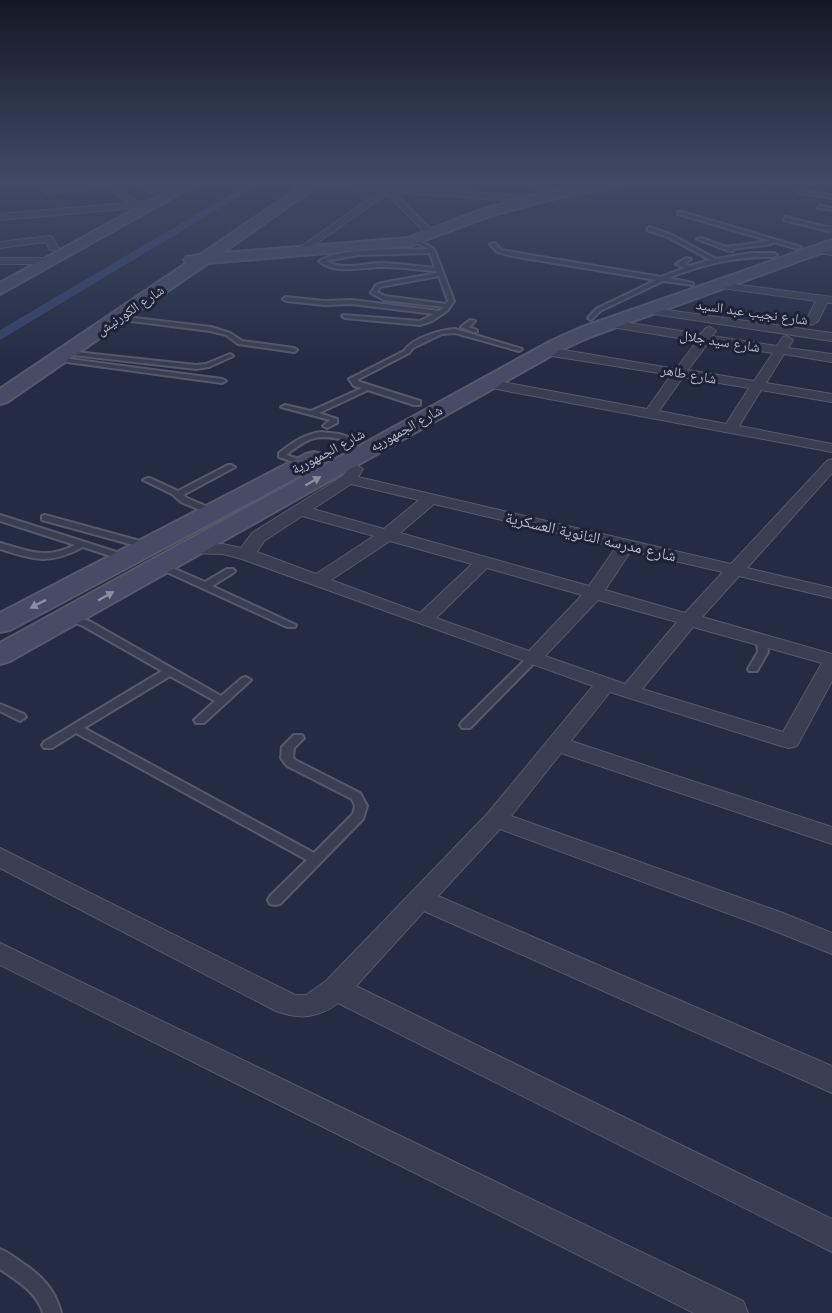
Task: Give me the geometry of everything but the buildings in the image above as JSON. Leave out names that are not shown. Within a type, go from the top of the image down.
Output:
[{"type":"main road","points":[[0,290],[76,242]]},
{"type":"main road","name":"شارع الكورنيش","points":[[0,386],[223,242]]},
{"type":"main road","points":[[196,260],[403,242]]},
{"type":"main road","points":[[427,242],[433,243]]},
{"type":"main road","points":[[600,321],[691,276],[812,243]]},
{"type":"main road","name":"شارع الجمهوريه","points":[[0,655],[258,512],[292,504],[353,448],[486,383],[531,348],[641,304],[671,301],[718,285],[812,243]]},
{"type":"main road","name":"شارع الكورنيش","points":[[0,398],[118,318],[196,260]]},
{"type":"main road","name":"شارع الجمهورية","points":[[0,624],[304,464],[353,448],[417,403],[531,348]]},
{"type":"main road","points":[[259,488],[292,504]]},
{"type":"main road","points":[[221,507],[246,506],[258,512]]},
{"type":"street","points":[[3,242],[3,261],[53,255],[51,242]]},
{"type":"street","points":[[300,252],[313,242]]},
{"type":"street","points":[[718,285],[828,300]]},
{"type":"street","points":[[730,429],[793,331],[812,320],[828,300]]},
{"type":"street","name":"شارع نجيب عبد السيد","points":[[671,301],[704,305]]},
{"type":"street","points":[[641,304],[718,320],[832,337]]},
{"type":"street","points":[[650,414],[727,308]]},
{"type":"street","name":"شارع سيد جلال","points":[[600,321],[832,358]]},
{"type":"street","name":"شارع طاهر","points":[[531,348],[832,399]]},
{"type":"street","points":[[486,383],[832,448]]},
{"type":"street","points":[[248,555],[250,546],[292,504],[349,479],[355,471],[353,448]]},
{"type":"street","points":[[629,692],[689,620],[832,464]]},
{"type":"street","name":"شارع مدرسه الثانوية العسكرية","points":[[349,479],[832,593]]},
{"type":"street","points":[[319,580],[387,535],[431,498]]},
{"type":"street","points":[[194,549],[223,549],[248,555],[605,685],[789,741],[832,662],[387,535],[292,504]]},
{"type":"street","points":[[532,659],[593,594],[626,544]]},
{"type":"street","points":[[423,620],[483,563]]},
{"type":"street","points":[[0,857],[293,1006],[303,1008],[315,1005],[336,989],[423,900],[496,819],[605,685]]},
{"type":"street","points":[[557,744],[832,836]]},
{"type":"street","points":[[496,819],[774,920],[832,944]]},
{"type":"street","points":[[423,900],[832,1080]]},
{"type":"street","points":[[0,953],[731,1313]]},
{"type":"street","points":[[336,989],[832,1236]]},
{"type":"lane","points":[[670,242],[713,262]]},
{"type":"lane","points":[[680,242],[713,262]]},
{"type":"lane","points":[[710,242],[746,255]]},
{"type":"lane","points":[[345,316],[414,323],[430,320],[440,314],[449,306],[450,295],[433,243],[324,259],[322,262],[349,267],[380,264],[441,272]]},
{"type":"lane","points":[[727,248],[812,243]]},
{"type":"lane","points":[[493,244],[499,251],[512,254],[663,278],[691,276],[713,262],[812,243]]},
{"type":"lane","points":[[688,259],[678,264],[691,276]]},
{"type":"lane","points":[[632,267],[672,275],[691,276]]},
{"type":"lane","points":[[441,272],[384,284],[378,286],[374,293],[384,298],[449,306]]},
{"type":"lane","points":[[600,321],[598,310],[672,275]]},
{"type":"lane","points":[[630,295],[641,304]]},
{"type":"lane","points":[[286,299],[324,303],[352,302],[440,314]]},
{"type":"lane","points":[[118,318],[211,329],[228,334],[240,344],[294,350]]},
{"type":"lane","points":[[472,321],[464,327],[531,348]]},
{"type":"lane","points":[[417,403],[353,380],[407,352],[410,346],[444,331],[455,331],[531,348]]},
{"type":"lane","points":[[61,356],[196,368],[230,356]]},
{"type":"lane","points":[[61,356],[222,381]]},
{"type":"lane","points":[[314,414],[369,387]]},
{"type":"lane","points":[[285,407],[333,419],[334,421],[327,426]]},
{"type":"lane","points":[[178,494],[231,467]]},
{"type":"lane","points":[[147,480],[178,494],[184,500],[221,507]]},
{"type":"lane","points":[[0,518],[127,558]]},
{"type":"lane","points":[[45,518],[149,546]]},
{"type":"lane","points":[[0,546],[38,558],[46,558],[83,544]]},
{"type":"lane","points":[[161,566],[291,625]]},
{"type":"lane","points":[[205,586],[231,571]]},
{"type":"lane","points":[[69,617],[222,701]]},
{"type":"lane","points":[[753,669],[763,652],[762,643]]},
{"type":"lane","points":[[466,725],[532,659]]},
{"type":"lane","points":[[48,746],[170,671]]},
{"type":"lane","points":[[200,720],[246,680]]},
{"type":"lane","points":[[0,707],[20,717]]},
{"type":"lane","points":[[76,728],[315,859]]},
{"type":"lane","points":[[275,900],[359,816],[361,802],[356,796],[291,763],[287,758],[288,747],[298,738]]},
{"type":"lane","points":[[0,1258],[42,1289],[50,1300],[52,1313]]},
{"type":"waterway","points":[[0,336],[157,242]]}]
